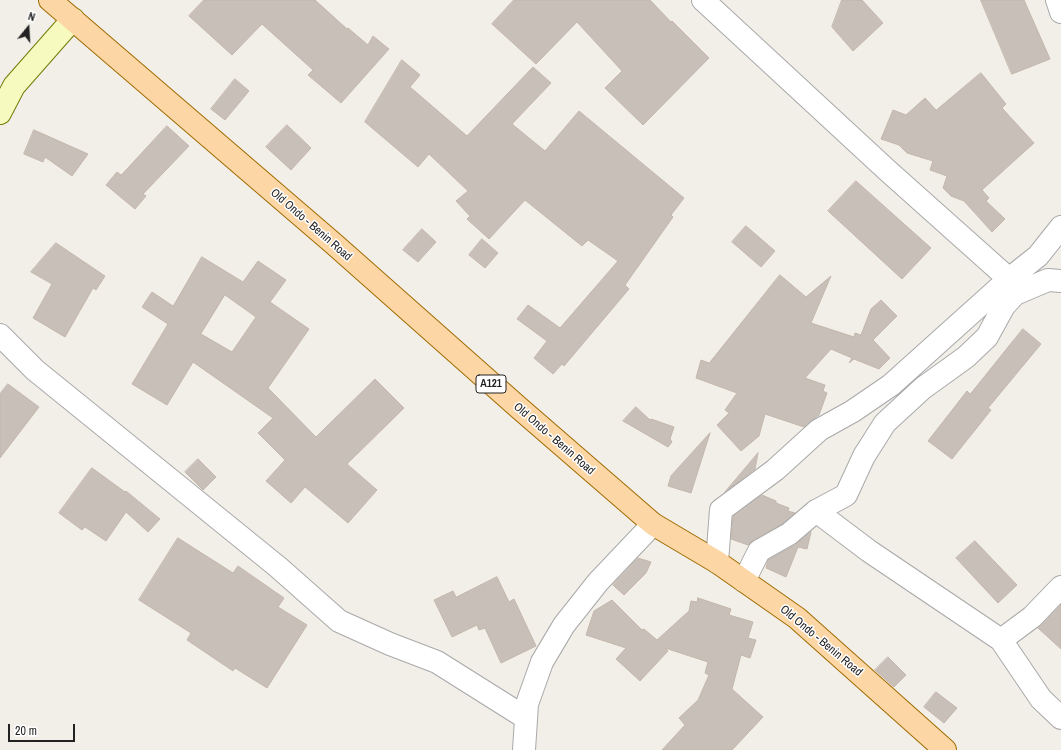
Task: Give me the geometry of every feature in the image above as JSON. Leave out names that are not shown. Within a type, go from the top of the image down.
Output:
[{"type":"main road","name":"Old Ondo - Benin Road","points":[[50,0],[334,244],[653,524],[717,562],[797,618],[945,750]]},
{"type":"street","points":[[702,0],[888,171],[1009,279]]},
{"type":"street","points":[[1057,0],[1061,12]]},
{"type":"street","points":[[0,113],[14,86],[73,20]]},
{"type":"street","points":[[717,562],[721,510],[775,470],[819,430],[853,411],[891,385],[1009,279],[1038,256],[1061,228]]},
{"type":"street","points":[[744,581],[759,551],[789,534],[816,511],[846,495],[864,456],[885,423],[923,388],[966,357],[987,337],[1004,306],[1015,294],[1048,280],[1061,281]]},
{"type":"street","points":[[0,335],[35,370],[278,567],[340,621],[390,644],[437,662],[526,718]]},
{"type":"street","points":[[816,511],[869,551],[1001,640],[1041,699],[1061,718]]},
{"type":"street","points":[[524,750],[528,704],[542,662],[564,625],[598,582],[653,524]]},
{"type":"street","points":[[1001,640],[1032,617],[1061,587]]},
{"type":"building","points":[[204,0],[315,0],[347,29],[348,28],[368,45],[373,36],[389,49],[341,103],[308,75],[313,70],[262,24],[232,55],[189,16]]},
{"type":"building","points":[[514,0],[650,0],[709,58],[643,125],[605,88],[622,71],[577,22],[536,64],[492,24]]},
{"type":"building","points":[[842,0],[862,0],[883,23],[853,51],[832,27]]},
{"type":"building","points":[[981,0],[1024,0],[1050,59],[1012,74]]},
{"type":"building","points":[[402,60],[420,75],[410,87],[467,136],[533,67],[551,83],[512,124],[545,151],[579,111],[684,198],[671,215],[673,217],[625,285],[629,289],[564,366],[562,364],[553,374],[534,358],[547,341],[517,319],[528,305],[560,328],[618,261],[588,240],[582,246],[525,200],[489,239],[467,219],[470,216],[456,201],[468,191],[429,154],[418,167],[365,122]]},
{"type":"building","points":[[981,73],[1006,104],[1002,108],[1034,143],[982,190],[989,198],[986,201],[1005,219],[992,232],[964,201],[951,196],[943,188],[947,176],[930,170],[933,161],[907,153],[899,145],[881,139],[893,110],[906,115],[925,98],[936,110]]},
{"type":"building","points":[[235,79],[249,91],[225,120],[211,109]]},
{"type":"building","points":[[287,125],[311,148],[291,170],[266,147]]},
{"type":"building","points":[[167,126],[189,146],[143,194],[146,196],[135,209],[106,185],[117,172],[121,175]]},
{"type":"building","points":[[34,130],[88,154],[72,176],[45,157],[43,162],[24,154]]},
{"type":"building","points":[[856,181],[931,248],[902,279],[828,211]]},
{"type":"building","points":[[746,226],[775,251],[761,267],[732,242]]},
{"type":"building","points":[[422,229],[436,242],[418,262],[403,250]]},
{"type":"building","points":[[482,239],[498,253],[485,268],[469,255]]},
{"type":"building","points":[[56,243],[105,276],[96,290],[93,288],[65,337],[33,318],[52,284],[31,272]]},
{"type":"building","points":[[202,257],[243,282],[258,261],[286,280],[270,302],[309,329],[268,388],[316,437],[375,379],[404,408],[347,464],[377,490],[348,523],[305,487],[291,503],[266,481],[285,460],[258,433],[273,418],[193,362],[167,405],[132,384],[168,324],[142,307],[152,292],[173,306]],"holes":[[[225,295],[256,317],[232,352],[201,334]]]},
{"type":"building","points":[[780,275],[806,297],[831,276],[811,323],[854,337],[855,333],[861,335],[871,309],[881,300],[897,316],[873,340],[890,358],[879,369],[854,359],[849,363],[852,358],[831,349],[805,378],[825,385],[823,391],[827,393],[819,415],[804,427],[765,414],[759,436],[741,451],[717,425],[729,413],[725,410],[737,393],[696,378],[701,360],[709,363]]},
{"type":"building","points":[[1023,329],[1041,344],[988,408],[991,410],[952,459],[928,441],[967,391],[970,394]]},
{"type":"building","points":[[8,384],[39,407],[0,458],[0,394]]},
{"type":"building","points":[[636,407],[650,420],[651,419],[674,427],[670,439],[672,442],[668,447],[623,421]]},
{"type":"building","points":[[710,433],[691,493],[668,486],[671,476]]},
{"type":"building","points":[[758,453],[755,469],[725,492]]},
{"type":"building","points":[[198,459],[216,477],[203,490],[185,472]]},
{"type":"building","points":[[92,468],[125,492],[126,491],[160,519],[148,532],[126,512],[106,541],[85,527],[82,530],[59,513]]},
{"type":"building","points":[[762,495],[789,508],[788,511],[795,513],[782,524],[753,540],[748,545],[731,539],[733,517]]},
{"type":"building","points":[[811,532],[807,549],[798,547],[786,577],[766,568],[768,560],[795,545]]},
{"type":"building","points":[[178,538],[233,573],[238,566],[284,598],[278,607],[307,625],[267,688],[235,668],[233,671],[187,640],[191,633],[139,600]]},
{"type":"building","points":[[975,541],[1017,585],[998,603],[956,558]]},
{"type":"building","points":[[638,558],[651,562],[646,573],[624,595],[613,585]]},
{"type":"building","points":[[497,577],[509,602],[514,599],[536,646],[501,663],[485,628],[479,630],[477,625],[452,637],[434,600],[453,591],[456,597]]},
{"type":"building","points":[[698,598],[731,609],[729,615],[753,622],[748,638],[756,640],[750,658],[741,655],[732,689],[763,717],[732,750],[662,750],[685,725],[679,718],[698,700],[709,675],[705,673],[708,662],[665,648],[668,651],[640,681],[616,659],[626,648],[586,635],[594,611],[612,600],[642,630],[644,629],[657,640],[689,611],[691,601],[697,602]]},
{"type":"building","points":[[1061,605],[1061,649],[1038,628]]},
{"type":"building","points":[[888,657],[906,675],[894,687],[875,670]]},
{"type":"building","points":[[936,692],[957,708],[944,723],[924,707]]}]
